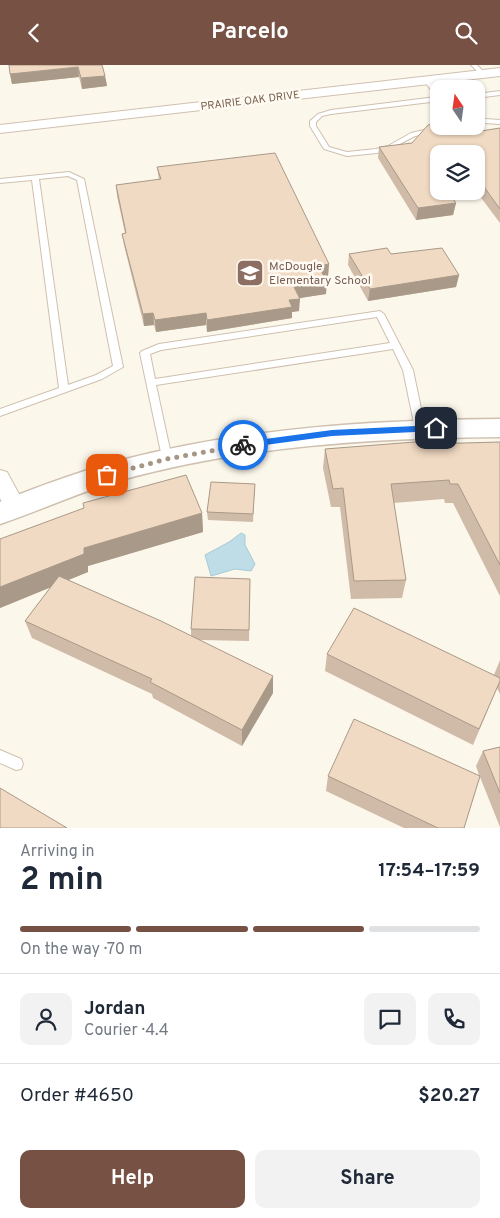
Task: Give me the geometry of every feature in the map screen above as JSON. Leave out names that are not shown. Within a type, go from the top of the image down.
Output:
[{"type":"street","name":"PRAIRIE OAK DRIVE","points":[[0,129],[426,79],[478,69],[500,71]]},
{"type":"street","points":[[0,478],[7,510],[93,479],[167,459],[269,440],[332,433],[420,428],[500,428]]},
{"type":"lane","points":[[426,79],[430,85]]},
{"type":"lane","points":[[485,95],[500,93]]},
{"type":"lane","points":[[430,99],[331,112],[320,115],[313,121],[326,148],[347,154],[390,147],[413,133],[430,131]]},
{"type":"lane","points":[[485,121],[500,122]]},
{"type":"lane","points":[[0,181],[69,174],[80,179],[118,367],[98,377],[0,413]]},
{"type":"lane","points":[[35,177],[64,390]]},
{"type":"lane","points":[[167,459],[145,353],[159,347],[380,314],[408,370],[420,428]]},
{"type":"lane","points":[[151,383],[396,345]]},
{"type":"lane","points":[[0,756],[16,765]]},
{"type":"water","points":[[241,533],[245,535],[245,545],[255,564],[251,571],[235,569],[211,576],[205,555]]},
{"type":"building","points":[[9,65],[102,65],[105,76],[81,78],[78,67],[10,74]]},
{"type":"building","points":[[430,125],[430,135],[485,135],[485,130],[500,128],[500,209],[485,188],[485,145],[430,145],[430,200],[454,200],[456,203],[418,208],[379,147],[412,143]]},
{"type":"building","points":[[275,153],[329,264],[319,266],[327,283],[294,287],[300,299],[289,300],[292,307],[207,320],[206,313],[155,320],[153,313],[143,314],[122,234],[126,233],[116,185],[161,179],[157,167]]},
{"type":"building","points":[[387,248],[391,254],[442,248],[459,275],[370,289],[349,254]]},
{"type":"building","points":[[427,441],[428,444],[500,442],[500,565],[458,484],[450,484],[449,480],[391,484],[406,580],[354,581],[343,488],[333,489],[325,449]]},
{"type":"building","points":[[186,475],[202,513],[84,548],[84,554],[0,587],[0,539],[84,508],[83,503]]},
{"type":"building","points":[[211,482],[255,484],[253,514],[207,512]]},
{"type":"building","points":[[59,576],[161,621],[273,676],[242,730],[150,682],[152,679],[25,621]]},
{"type":"building","points":[[195,577],[250,579],[249,630],[191,629]]},
{"type":"building","points":[[354,608],[500,678],[479,729],[327,654]]},
{"type":"building","points":[[354,719],[480,776],[464,828],[438,828],[328,776]]},
{"type":"building","points":[[500,747],[500,793],[483,751]]},
{"type":"building","points":[[0,788],[67,828],[0,828]]},
{"type":"way so far","points":[[107,475],[167,459],[243,445]]},
{"type":"place","name":"McDougle Elementary School","points":[[250,273]]},
{"type":"route","points":[[243,445],[332,433],[436,428]]}]
